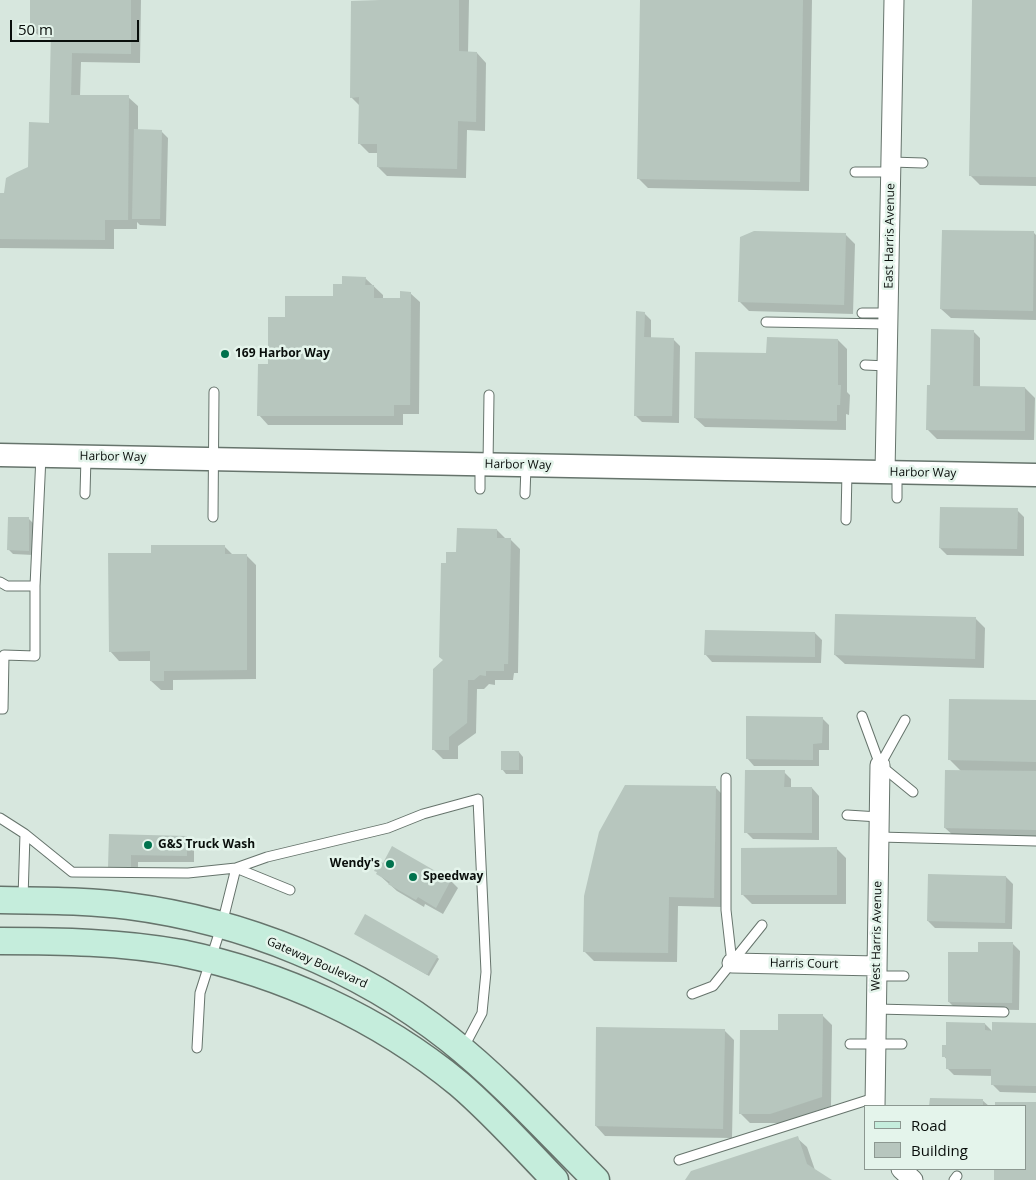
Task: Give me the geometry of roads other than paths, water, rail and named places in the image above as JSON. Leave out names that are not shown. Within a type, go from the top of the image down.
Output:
[{"type":"main road","name":"Gateway Boulevard","points":[[11,901],[98,903],[159,910],[222,924],[304,954],[360,981],[419,1017],[462,1050],[507,1090],[596,1180]]},
{"type":"main road","points":[[0,940],[77,941],[180,953],[264,975],[317,996],[402,1043],[458,1084],[487,1110],[555,1180]]},
{"type":"street","name":"East Harris Avenue","points":[[891,472],[887,366],[894,0]]},
{"type":"street","name":"Harbor Way","points":[[0,455],[1036,475]]},
{"type":"street","name":"West Harris Avenue","points":[[875,1102],[880,765]]},
{"type":"street","name":"Harris Court","points":[[732,963],[876,971]]},
{"type":"street","points":[[902,1170],[913,1180]]},
{"type":"lane","points":[[855,172],[923,163]]},
{"type":"lane","points":[[862,313],[888,319]]},
{"type":"lane","points":[[766,322],[888,319]]},
{"type":"lane","points":[[865,365],[887,366]]},
{"type":"lane","points":[[213,517],[214,392]]},
{"type":"lane","points":[[480,489],[484,464],[488,396]]},
{"type":"lane","points":[[0,709],[3,709],[4,655],[35,656],[35,586],[41,456]]},
{"type":"lane","points":[[85,494],[86,457]]},
{"type":"lane","points":[[525,494],[526,465]]},
{"type":"lane","points":[[846,520],[847,471]]},
{"type":"lane","points":[[891,472],[897,498]]},
{"type":"lane","points":[[0,582],[7,586],[35,586]]},
{"type":"lane","points":[[862,716],[880,765],[913,792]]},
{"type":"lane","points":[[880,765],[905,720]]},
{"type":"lane","points":[[726,778],[726,910],[732,963]]},
{"type":"lane","points":[[0,818],[25,834],[72,872],[188,873],[236,868],[267,857],[388,828],[424,814],[478,799],[486,972],[482,1013],[462,1050]]},
{"type":"lane","points":[[847,815],[879,817]]},
{"type":"lane","points":[[11,901],[25,834]]},
{"type":"lane","points":[[879,837],[1036,841]]},
{"type":"lane","points":[[236,868],[290,890]]},
{"type":"lane","points":[[197,1048],[200,993],[222,924],[236,868]]},
{"type":"lane","points":[[692,994],[713,986],[762,925]]},
{"type":"lane","points":[[876,971],[904,976]]},
{"type":"lane","points":[[876,1008],[1004,1012]]},
{"type":"lane","points":[[850,1044],[902,1044]]},
{"type":"lane","points":[[679,1160],[864,1105]]},
{"type":"place","name":"169 Harbor Way","points":[[225,354]]},
{"type":"place","name":"G&S Truck Wash","points":[[148,845]]},
{"type":"place","name":"Wendy's","points":[[390,864]]},
{"type":"place","name":"Speedway","points":[[413,877]]}]
